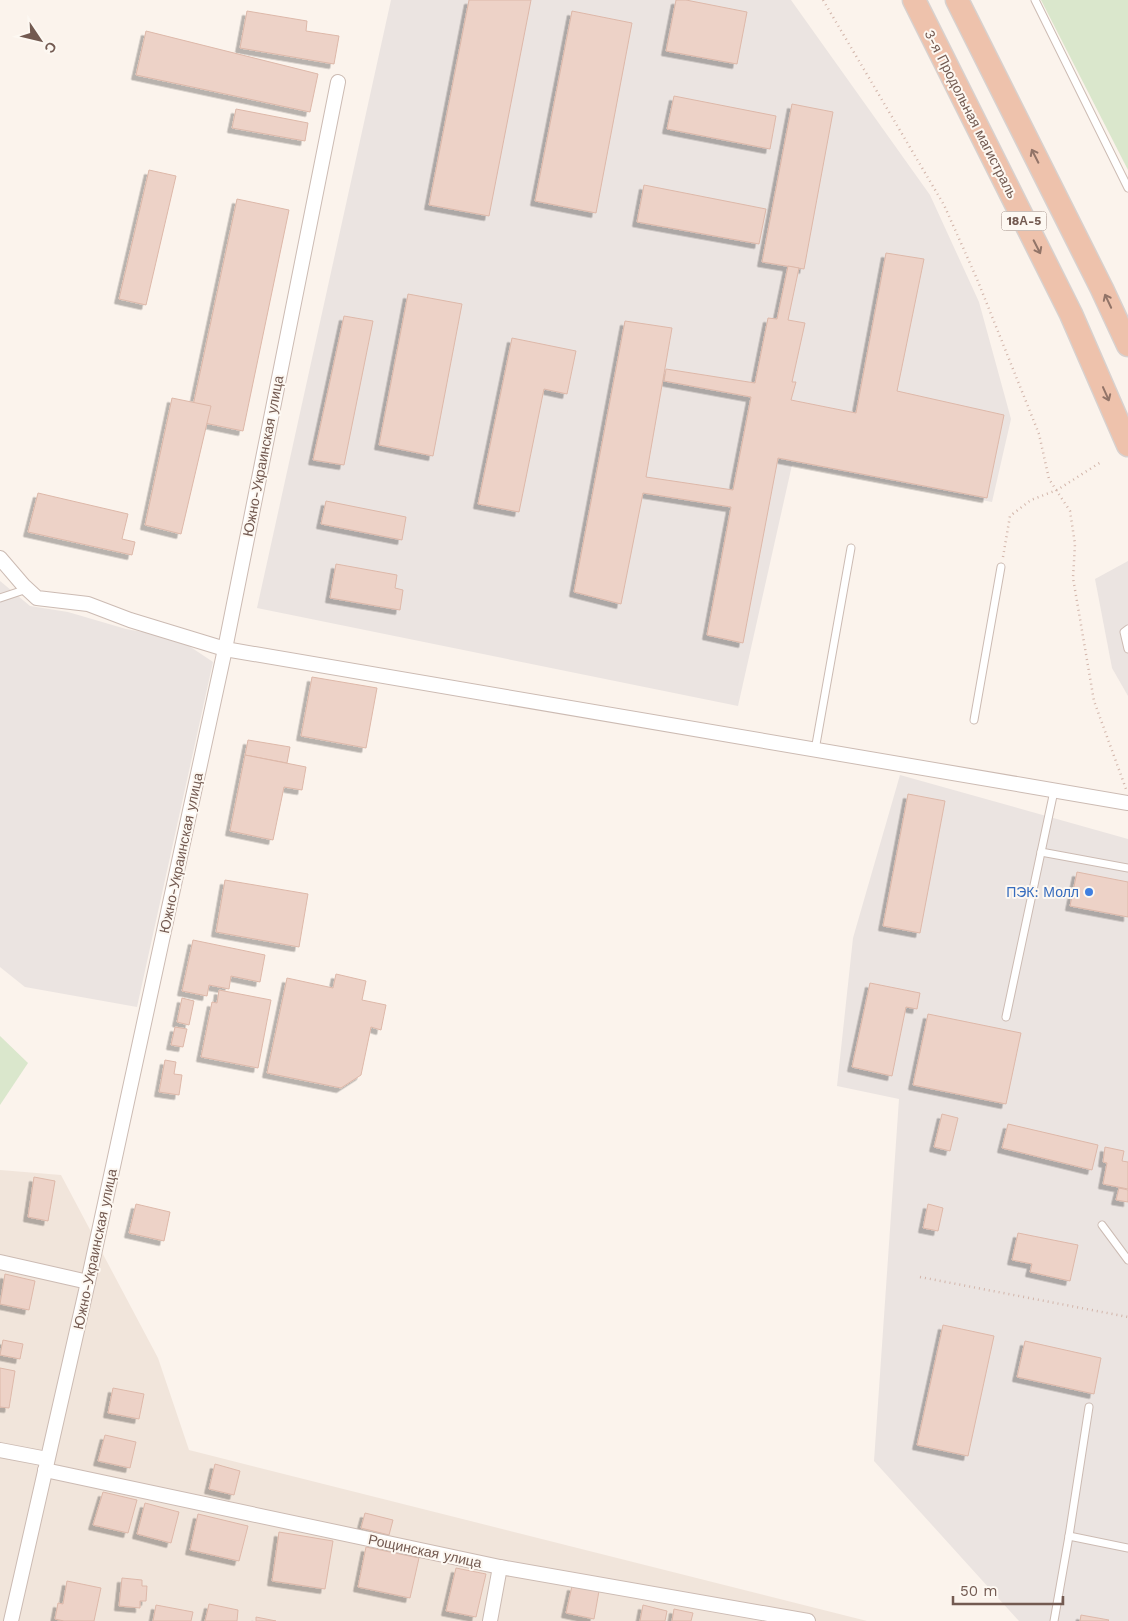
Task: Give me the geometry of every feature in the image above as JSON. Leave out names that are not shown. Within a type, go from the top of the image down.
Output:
[{"type":"highway","name":"3-я Продольная магистраль","points":[[914,0],[1071,314],[1128,445]]},
{"type":"highway","name":"18А-5","points":[[957,0],[1102,289],[1128,345]]},
{"type":"street","name":"Южно-Украинская улица","points":[[11,1621],[88,1282],[225,650],[338,82]]},
{"type":"street","points":[[0,558],[36,598],[88,604],[130,620],[225,650],[1128,803]]},
{"type":"street","points":[[0,1262],[88,1282]]},
{"type":"street","name":"Рощинская улица","points":[[0,1450],[46,1465],[500,1567],[808,1621]]},
{"type":"street","points":[[490,1621],[500,1567]]},
{"type":"lane","points":[[1035,0],[1128,188]]},
{"type":"lane","points":[[814,750],[851,548]]},
{"type":"lane","points":[[974,720],[1002,567]]},
{"type":"lane","points":[[0,598],[27,589]]},
{"type":"lane","points":[[1128,629],[1124,632],[1128,649]]},
{"type":"lane","points":[[1006,1018],[1054,791]]},
{"type":"lane","points":[[1041,852],[1128,868]]},
{"type":"lane","points":[[1102,1225],[1128,1260]]},
{"type":"lane","points":[[1054,1621],[1089,1407]]},
{"type":"lane","points":[[1069,1536],[1128,1548]]},
{"type":"path","points":[[823,0],[944,205],[977,279],[1039,434],[1049,479],[1070,511],[1075,544],[1073,578],[1094,701],[1128,793]]},
{"type":"path","points":[[1002,567],[1010,516],[1031,500],[1057,490],[1101,462]]},
{"type":"path","points":[[920,1277],[1128,1317]]},
{"type":"shaded area","points":[[391,0],[791,0],[930,195],[979,302],[1011,419],[992,502],[792,465],[738,706],[257,608]]},
{"type":"shaded area","points":[[1128,561],[1128,696],[1112,668],[1095,579]]},
{"type":"shaded area","points":[[0,581],[30,606],[68,612],[126,629],[177,638],[213,662],[137,1007],[25,987],[0,967]]},
{"type":"shaded area","points":[[900,775],[1128,839],[1128,1621],[1019,1621],[874,1461],[899,1099],[837,1086],[853,938]]},
{"type":"shaded area","points":[[0,1170],[61,1175],[158,1358],[189,1450],[867,1621],[0,1621]]},
{"type":"green space","points":[[1041,0],[1128,0],[1128,170]]},
{"type":"green space","points":[[0,1036],[28,1063],[0,1105]]},
{"type":"building","points":[[469,0],[531,0],[489,216],[429,205]]},
{"type":"building","points":[[676,0],[686,0],[747,12],[737,64],[666,51]]},
{"type":"building","points":[[247,11],[307,21],[306,31],[339,36],[334,64],[240,48]]},
{"type":"building","points":[[572,11],[632,23],[596,213],[535,201]]},
{"type":"building","points":[[146,31],[318,74],[310,112],[136,75]]},
{"type":"building","points":[[674,96],[776,116],[770,149],[667,129]]},
{"type":"building","points":[[792,104],[833,112],[804,269],[762,262]]},
{"type":"building","points":[[236,109],[308,123],[305,141],[232,128]]},
{"type":"building","points":[[149,170],[176,176],[146,305],[119,299]]},
{"type":"building","points":[[644,185],[766,209],[759,244],[637,222]]},
{"type":"building","points":[[237,199],[289,210],[243,431],[190,420]]},
{"type":"building","points":[[886,253],[924,259],[897,391],[1004,415],[987,498],[778,458],[743,643],[707,635],[731,507],[643,493],[621,604],[574,592],[625,321],[672,328],[646,477],[733,490],[751,397],[664,381],[666,369],[755,383],[768,318],[777,319],[788,266],[799,268],[788,320],[805,323],[792,382],[796,382],[791,400],[856,413]]},
{"type":"building","points":[[408,294],[462,304],[433,456],[379,445]]},
{"type":"building","points":[[344,316],[373,321],[344,465],[313,460]]},
{"type":"building","points":[[512,338],[576,351],[567,394],[544,389],[519,512],[478,504]]},
{"type":"building","points":[[172,398],[211,406],[181,534],[145,525]]},
{"type":"building","points":[[38,493],[128,514],[122,539],[135,542],[132,555],[28,532]]},
{"type":"building","points":[[326,501],[406,517],[402,540],[321,524]]},
{"type":"building","points":[[336,564],[397,575],[395,588],[403,590],[400,610],[330,598]]},
{"type":"building","points":[[312,677],[377,688],[366,748],[301,736]]},
{"type":"building","points":[[248,740],[290,747],[287,763],[245,755]]},
{"type":"building","points":[[245,755],[306,767],[302,790],[284,787],[273,840],[230,831]]},
{"type":"building","points":[[908,794],[945,801],[920,933],[883,926]]},
{"type":"building","points":[[1077,872],[1128,882],[1128,917],[1070,906]]},
{"type":"building","points":[[225,880],[308,894],[299,947],[216,932]]},
{"type":"building","points":[[193,940],[265,955],[260,982],[231,976],[229,989],[209,985],[207,996],[182,991]]},
{"type":"building","points":[[336,974],[366,981],[362,1000],[386,1005],[381,1030],[371,1027],[361,1075],[341,1088],[267,1073],[287,978],[333,988]]},
{"type":"building","points":[[870,983],[920,993],[917,1009],[906,1007],[892,1076],[852,1067]]},
{"type":"building","points":[[219,990],[271,1000],[258,1068],[201,1057],[212,1002],[217,1003]]},
{"type":"building","points":[[182,998],[194,1001],[189,1025],[177,1022]]},
{"type":"building","points":[[928,1014],[1021,1033],[1006,1104],[913,1085]]},
{"type":"building","points":[[175,1027],[187,1029],[183,1047],[171,1045]]},
{"type":"building","points":[[165,1060],[176,1062],[174,1074],[182,1075],[179,1095],[159,1092]]},
{"type":"building","points":[[942,1114],[958,1118],[950,1151],[934,1147]]},
{"type":"building","points":[[1008,1124],[1098,1145],[1092,1170],[1002,1148]]},
{"type":"building","points":[[1105,1147],[1124,1151],[1122,1161],[1128,1162],[1128,1189],[1103,1184],[1107,1163],[1103,1162]]},
{"type":"building","points":[[34,1177],[55,1181],[48,1221],[28,1217]]},
{"type":"building","points":[[1119,1188],[1128,1190],[1128,1202],[1116,1200]]},
{"type":"building","points":[[136,1204],[170,1212],[164,1241],[129,1233]]},
{"type":"building","points":[[928,1204],[943,1208],[938,1231],[923,1228]]},
{"type":"building","points":[[1018,1233],[1078,1245],[1070,1281],[1030,1272],[1032,1264],[1012,1260]]},
{"type":"building","points":[[5,1274],[35,1281],[29,1310],[0,1304]]},
{"type":"building","points":[[943,1325],[994,1336],[968,1456],[917,1445]]},
{"type":"building","points":[[3,1340],[23,1344],[20,1359],[0,1355]]},
{"type":"building","points":[[1025,1341],[1101,1358],[1094,1394],[1017,1377]]},
{"type":"building","points":[[0,1368],[15,1371],[9,1408],[0,1407]]},
{"type":"building","points":[[113,1388],[144,1394],[139,1419],[108,1413]]},
{"type":"building","points":[[105,1435],[136,1442],[130,1468],[98,1461]]},
{"type":"building","points":[[215,1464],[240,1471],[234,1495],[209,1489]]},
{"type":"building","points":[[103,1492],[137,1500],[128,1533],[93,1525]]},
{"type":"building","points":[[145,1503],[179,1512],[171,1543],[137,1534]]},
{"type":"building","points":[[365,1513],[393,1520],[389,1535],[361,1528]]},
{"type":"building","points":[[198,1514],[248,1526],[239,1561],[190,1550]]},
{"type":"building","points":[[279,1532],[333,1541],[325,1589],[272,1581]]},
{"type":"building","points":[[366,1547],[419,1558],[410,1598],[358,1587]]},
{"type":"building","points":[[456,1568],[486,1574],[476,1617],[446,1611]]},
{"type":"building","points":[[122,1578],[142,1580],[142,1586],[147,1586],[146,1601],[140,1601],[140,1608],[119,1606]]},
{"type":"building","points":[[67,1581],[101,1588],[94,1621],[64,1621],[55,1619],[58,1603],[63,1604]]},
{"type":"building","points":[[572,1586],[599,1591],[594,1619],[566,1613]]},
{"type":"building","points":[[209,1604],[238,1610],[237,1621],[205,1621]]},
{"type":"building","points":[[156,1605],[193,1612],[191,1621],[153,1621]]},
{"type":"building","points":[[643,1605],[667,1611],[665,1621],[640,1621]]},
{"type":"building","points":[[674,1609],[693,1613],[691,1621],[672,1621]]},
{"type":"building","points":[[1081,1615],[1109,1620],[1080,1621]]},
{"type":"building","points":[[256,1617],[276,1621],[256,1621]]},
{"type":"place","name":"ПЭК: Молл","points":[[1089,892]]}]
